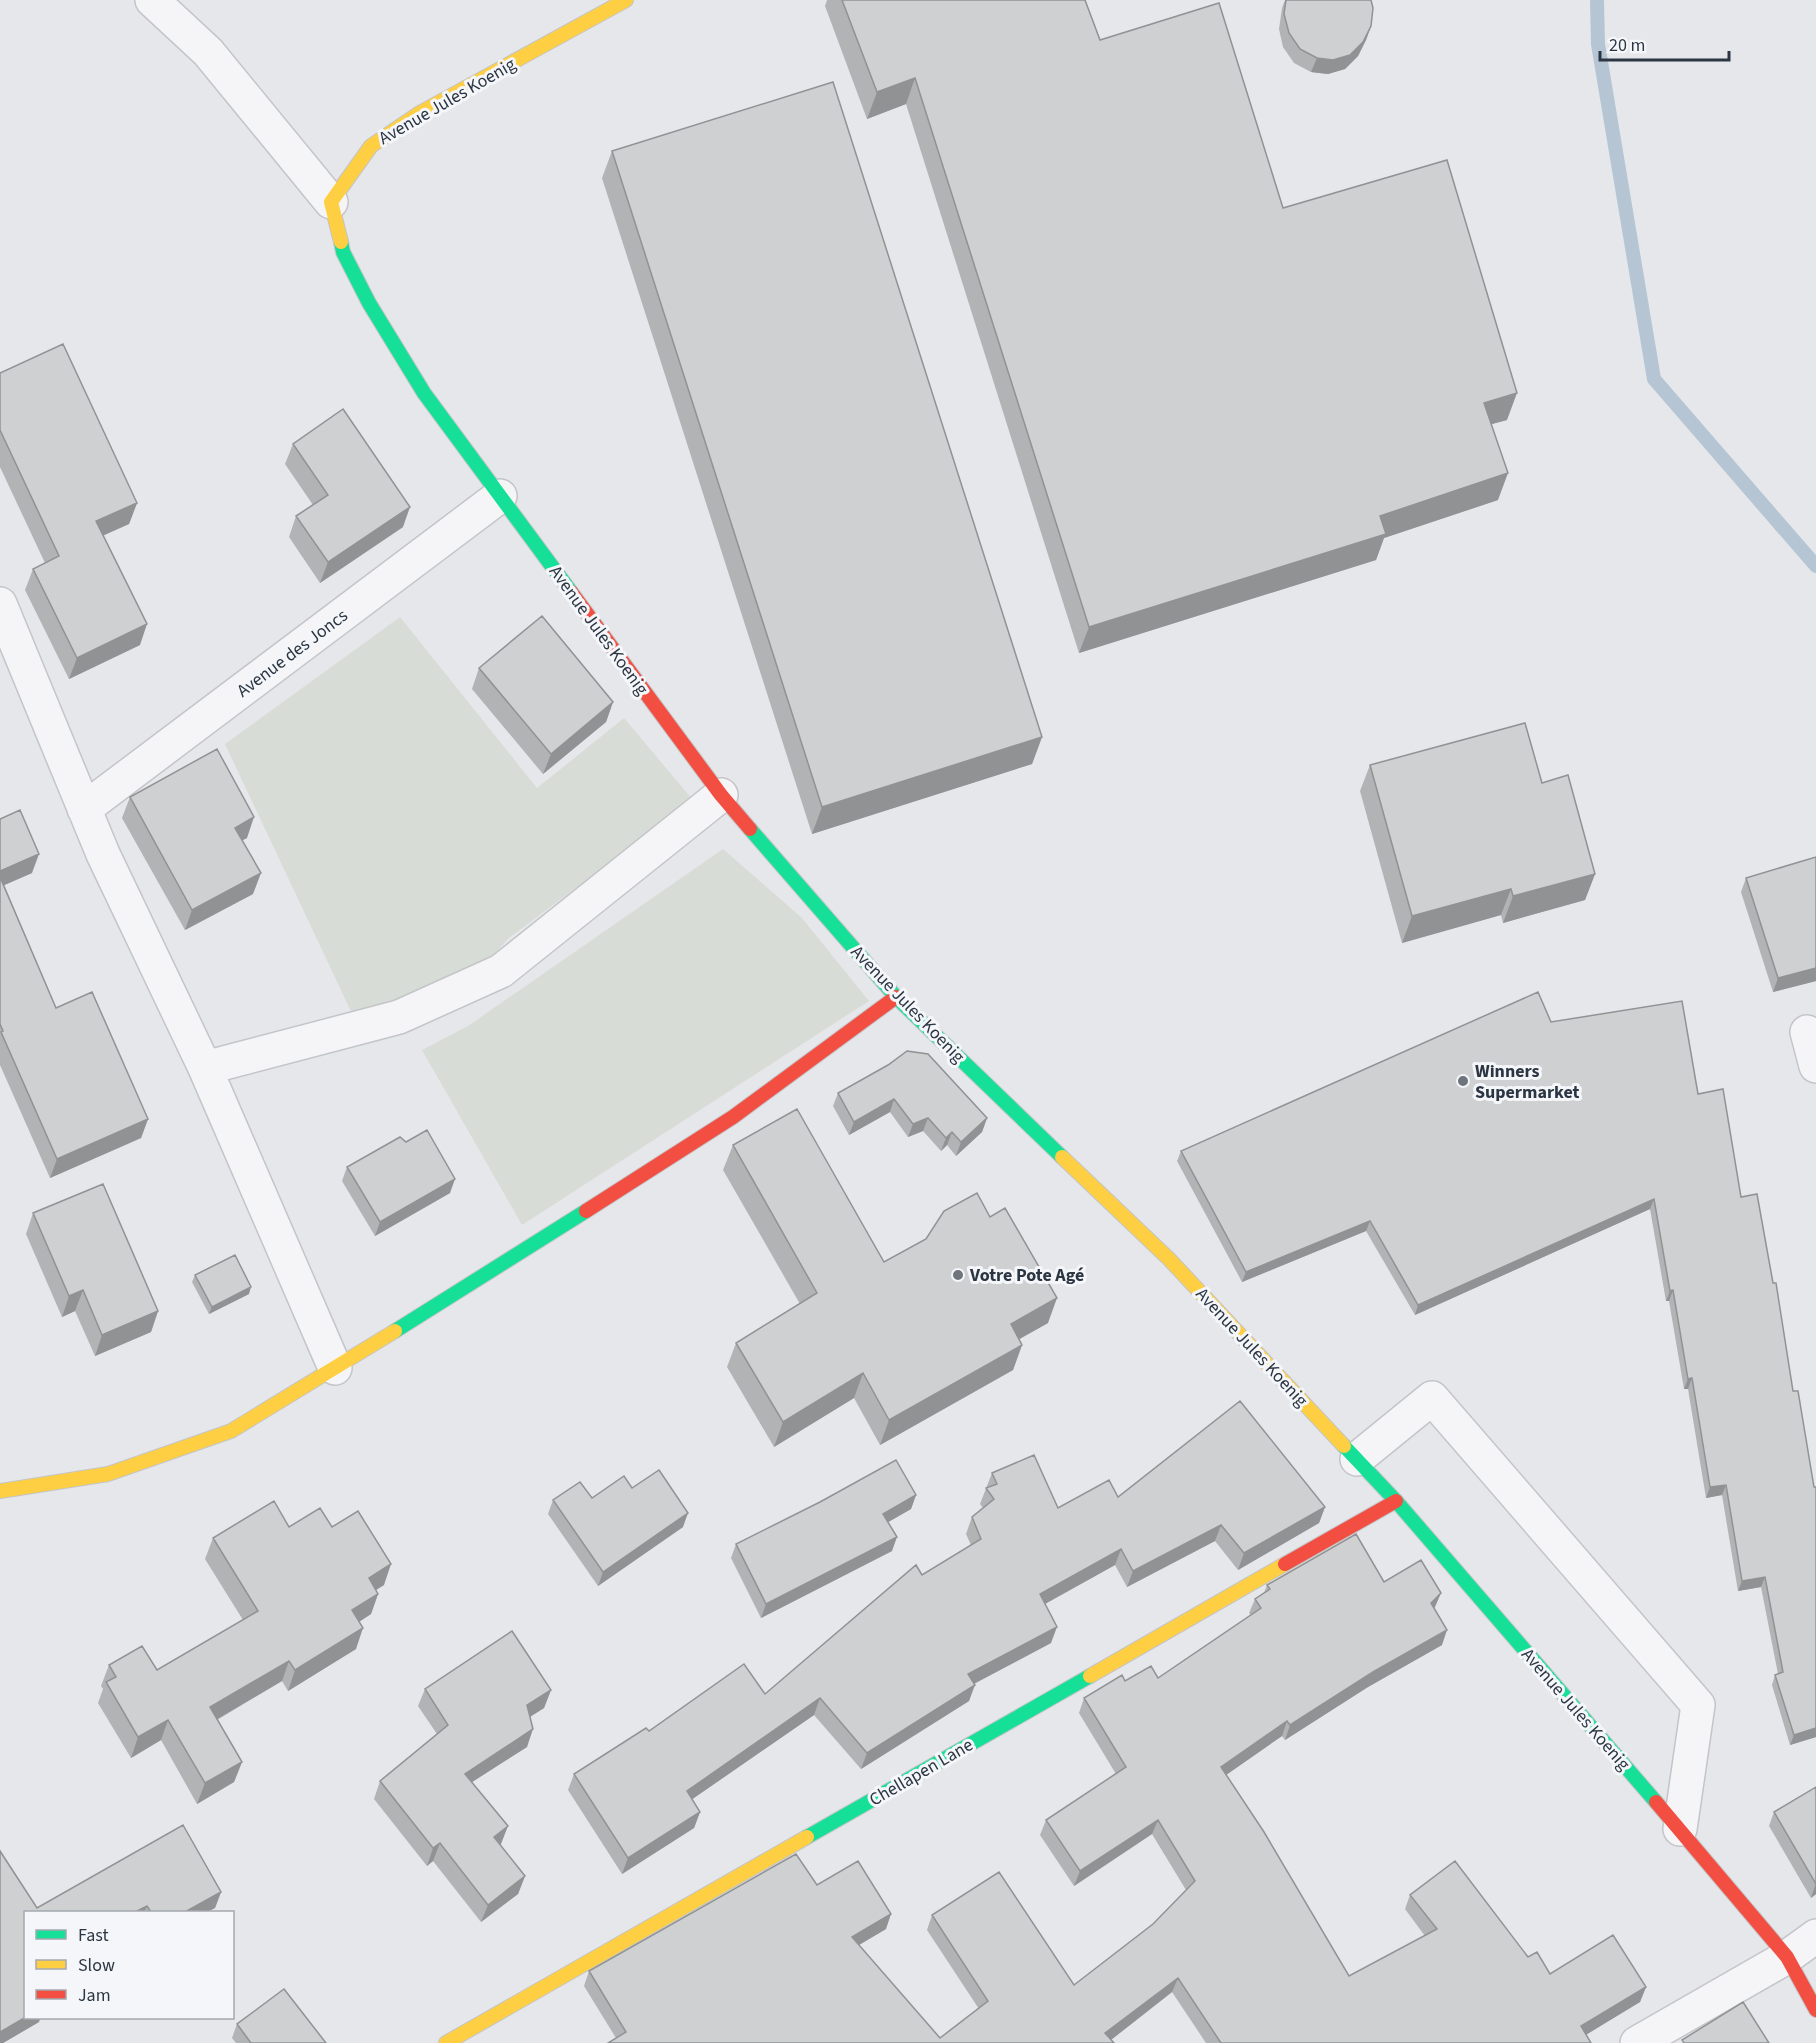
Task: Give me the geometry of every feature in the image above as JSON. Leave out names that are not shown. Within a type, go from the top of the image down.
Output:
[{"type":"street","points":[[152,0],[208,51],[331,201]]},
{"type":"street","name":"Avenue Jules Koenig","points":[[626,0],[418,114],[371,146],[331,201],[343,252],[369,303],[424,393],[721,795],[896,997],[1169,1259],[1396,1501],[1680,1829],[1787,1957],[1816,2010]]},
{"type":"street","name":"Avenue des Joncs","points":[[84,809],[500,496]]},
{"type":"street","points":[[0,604],[103,854],[205,1068],[335,1368]]},
{"type":"street","points":[[205,1068],[399,1017],[501,971],[721,795]]},
{"type":"street","points":[[0,1491],[108,1474],[231,1431],[501,1266],[733,1117],[896,997]]},
{"type":"street","points":[[1807,1032],[1816,1066]]},
{"type":"street","points":[[1357,1459],[1432,1398],[1440,1407],[1698,1705],[1680,1829]]},
{"type":"street","name":"Chellapen Lane","points":[[446,2043],[1396,1501]]},
{"type":"street","points":[[1637,2043],[1787,1957],[1816,1936]]},
{"type":"shaded area","points":[[400,617],[537,788],[624,718],[693,800],[509,938],[480,970],[356,1022],[225,744]]},
{"type":"shaded area","points":[[723,849],[802,918],[869,1001],[522,1225],[422,1050],[468,1026]]},
{"type":"building","points":[[842,0],[1085,0],[1100,40],[1219,3],[1283,208],[1447,160],[1517,393],[1484,403],[1508,473],[1380,516],[1386,534],[1089,627],[915,78],[877,92]]},
{"type":"building","points":[[1286,0],[1371,0],[1373,8],[1371,26],[1363,42],[1350,55],[1333,60],[1317,58],[1300,49],[1289,33],[1284,14]]},
{"type":"building","points":[[833,82],[1042,737],[822,807],[612,151]]},
{"type":"building","points":[[63,344],[137,503],[96,521],[147,624],[77,658],[33,569],[59,556],[0,430],[0,373]]},
{"type":"building","points":[[343,409],[410,507],[328,562],[296,516],[328,495],[293,444]]},
{"type":"building","points":[[542,616],[613,702],[551,754],[479,668]]},
{"type":"building","points":[[1525,723],[1542,783],[1568,775],[1595,874],[1513,896],[1511,889],[1412,916],[1370,765]]},
{"type":"building","points":[[217,749],[254,817],[235,828],[261,873],[192,910],[130,797]]},
{"type":"building","points":[[20,810],[39,854],[0,871],[0,819]]},
{"type":"building","points":[[1816,857],[1816,968],[1778,978],[1746,878]]},
{"type":"building","points":[[0,877],[56,1008],[92,992],[148,1119],[57,1159],[1,1032],[3,1031],[0,1024]]},
{"type":"building","points":[[1538,992],[1551,1022],[1682,1001],[1698,1094],[1723,1089],[1741,1197],[1757,1194],[1773,1283],[1776,1283],[1793,1391],[1798,1391],[1814,1487],[1816,1487],[1816,1728],[1794,1735],[1775,1675],[1783,1672],[1765,1577],[1742,1581],[1726,1485],[1710,1487],[1692,1378],[1688,1379],[1654,1199],[1418,1305],[1370,1221],[1246,1272],[1181,1151]]},
{"type":"building","points":[[907,1051],[928,1054],[987,1118],[961,1142],[952,1132],[946,1138],[928,1118],[913,1124],[894,1099],[854,1122],[838,1093],[888,1065]]},
{"type":"building","name":"Votre Pote Agé","points":[[797,1109],[884,1262],[926,1239],[944,1211],[977,1193],[990,1217],[1005,1208],[1057,1298],[1011,1324],[1022,1345],[889,1420],[863,1373],[783,1422],[736,1343],[817,1293],[733,1145]]},
{"type":"building","points":[[427,1130],[455,1179],[380,1222],[347,1167],[400,1137],[406,1142]]},
{"type":"building","points":[[103,1184],[158,1311],[102,1335],[83,1290],[69,1296],[33,1213]]},
{"type":"building","points":[[235,1255],[251,1287],[212,1307],[195,1275]]},
{"type":"building","points":[[1240,1401],[1325,1507],[1244,1553],[1221,1525],[1133,1571],[1121,1549],[1040,1594],[1057,1627],[968,1674],[975,1685],[867,1753],[820,1698],[687,1791],[700,1812],[628,1858],[574,1774],[646,1728],[649,1731],[744,1664],[765,1694],[916,1565],[922,1575],[981,1539],[972,1517],[994,1499],[986,1488],[997,1484],[992,1473],[1034,1455],[1058,1508],[1109,1480],[1118,1497]]},
{"type":"building","points":[[896,1460],[916,1495],[883,1514],[897,1537],[766,1604],[736,1544],[820,1502]]},
{"type":"building","points":[[659,1470],[688,1513],[603,1572],[553,1500],[580,1482],[592,1498],[624,1476],[632,1488]]},
{"type":"building","points":[[274,1501],[289,1527],[320,1508],[332,1527],[358,1511],[391,1564],[369,1578],[378,1594],[352,1610],[363,1628],[295,1670],[289,1661],[210,1707],[242,1762],[205,1783],[168,1720],[138,1737],[106,1682],[116,1677],[109,1665],[142,1646],[157,1670],[258,1611],[213,1538]]},
{"type":"building","points":[[1356,1534],[1384,1582],[1421,1560],[1441,1593],[1431,1603],[1447,1630],[1373,1672],[1290,1725],[1287,1721],[1221,1767],[1264,1832],[1349,1976],[1437,1929],[1410,1895],[1455,1861],[1528,1957],[1537,1952],[1550,1974],[1613,1935],[1646,1987],[1581,2026],[1591,2043],[1221,2043],[1178,1978],[1105,2033],[1114,2043],[608,2043],[626,2032],[589,1971],[796,1854],[817,1885],[858,1861],[891,1914],[852,1937],[940,2038],[988,2001],[932,1915],[999,1872],[1074,1985],[1153,1924],[1195,1881],[1158,1820],[1080,1871],[1046,1820],[1126,1767],[1084,1698],[1122,1675],[1125,1681],[1151,1666],[1158,1678],[1261,1608],[1255,1599],[1270,1589],[1267,1585]]},
{"type":"building","points":[[512,1631],[551,1690],[527,1705],[533,1729],[465,1774],[508,1826],[494,1837],[525,1876],[488,1905],[440,1843],[433,1848],[380,1781],[448,1725],[425,1689]]},
{"type":"building","points":[[1816,1787],[1816,1884],[1774,1812]]},
{"type":"building","points":[[183,1825],[221,1892],[187,1911],[150,1911],[147,1906],[137,1911],[24,1911],[24,2018],[0,2032],[0,1851],[37,1908]]},
{"type":"building","points":[[284,1989],[326,2043],[251,2043],[237,2024]]},
{"type":"building","points":[[1743,2002],[1769,2043],[1684,2043],[1682,2040]]},
{"type":"waterway","points":[[1597,0],[1598,44],[1654,379],[1816,566]]},
{"type":"traffic: fast","points":[[341,242],[343,252],[369,303],[424,393],[571,592]]},
{"type":"traffic: fast","points":[[750,829],[896,997],[1062,1157]]},
{"type":"traffic: fast","points":[[395,1331],[586,1211]]},
{"type":"traffic: fast","points":[[1344,1446],[1396,1501],[1656,1802]]},
{"type":"traffic: fast","points":[[807,1837],[1090,1676]]},
{"type":"traffic: slow","points":[[341,242],[331,202],[371,146],[418,114],[626,0]]},
{"type":"traffic: slow","points":[[1062,1157],[1169,1259],[1344,1446]]},
{"type":"traffic: slow","points":[[0,1491],[108,1474],[231,1431],[395,1331]]},
{"type":"traffic: slow","points":[[1090,1676],[1285,1564]]},
{"type":"traffic: slow","points":[[446,2043],[807,1837]]},
{"type":"traffic: jam","points":[[571,592],[721,795],[750,829]]},
{"type":"traffic: jam","points":[[586,1211],[733,1117],[896,997]]},
{"type":"traffic: jam","points":[[1285,1564],[1396,1501]]},
{"type":"traffic: jam","points":[[1656,1802],[1787,1957],[1816,2010]]},
{"type":"place","name":"Winners Supermarket","points":[[1463,1081]]},
{"type":"place","name":"Votre Pote Agé","points":[[958,1275]]}]
